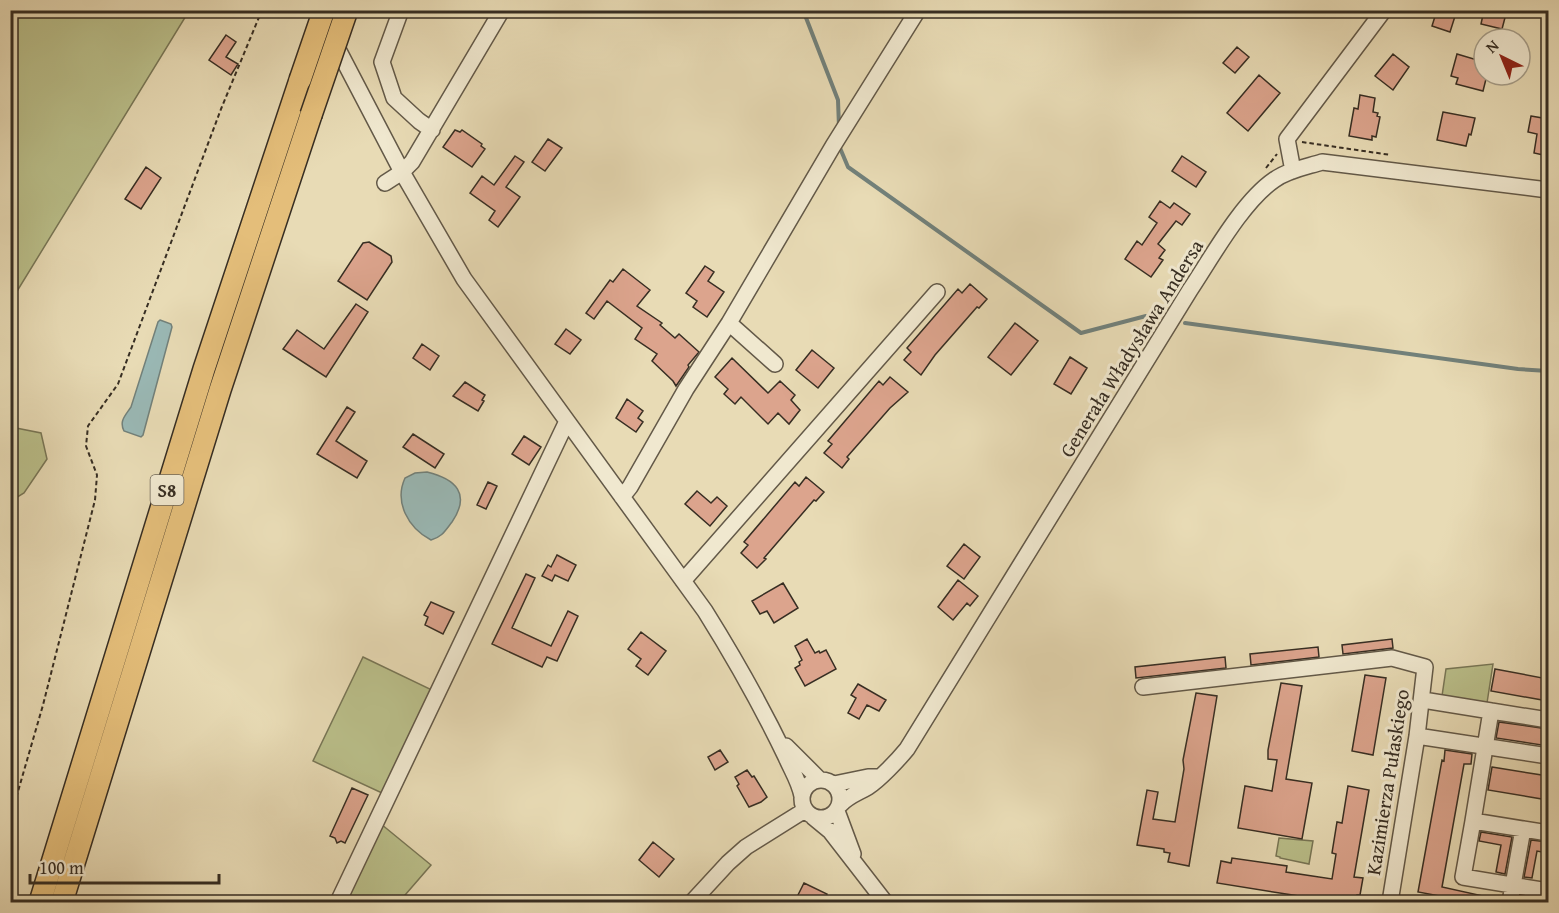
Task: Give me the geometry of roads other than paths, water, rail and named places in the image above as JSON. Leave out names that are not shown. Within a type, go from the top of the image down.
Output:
[{"type":"highway","name":"S8","points":[[40,903],[204,369],[324,10]]},
{"type":"highway","name":"S8","points":[[62,903],[220,390],[347,10]]},
{"type":"street","points":[[317,10],[402,172],[464,279],[683,581],[740,668],[776,735],[800,785],[807,807],[830,831],[885,903]]},
{"type":"street","points":[[401,10],[382,62],[394,98],[432,130]]},
{"type":"street","points":[[385,183],[412,162],[502,10]]},
{"type":"street","points":[[621,497],[630,487],[686,389],[729,323],[833,146],[918,10]]},
{"type":"street","points":[[1293,171],[1287,139],[1384,10]]},
{"type":"street","name":"Generała Władysława Andersa","points":[[838,808],[847,797],[871,785],[907,749],[1190,290],[1257,194],[1275,179],[1322,162],[1548,190]]},
{"type":"street","points":[[683,581],[937,292]]},
{"type":"street","points":[[729,323],[775,364]]},
{"type":"street","points":[[338,903],[567,421]]},
{"type":"street","name":"Kazimierza Pułaskiego","points":[[1143,687],[1392,658],[1425,667],[1418,736],[1390,903]]},
{"type":"street","points":[[1423,700],[1548,720]]},
{"type":"street","points":[[1491,711],[1463,878],[1548,891]]},
{"type":"street","points":[[776,735],[840,792],[838,808],[857,868]]},
{"type":"street","points":[[1418,736],[1548,756]]},
{"type":"street","points":[[807,807],[808,784],[878,777]]},
{"type":"street","points":[[807,807],[826,818],[838,808]]},
{"type":"street","points":[[692,903],[728,863],[746,847],[807,807]]},
{"type":"street","points":[[1473,821],[1548,833]]},
{"type":"street","points":[[1510,903],[1523,829]]},
{"type":"water","points":[[160,320],[171,324],[172,327],[141,437],[124,431],[122,421],[131,407]]},
{"type":"water","points":[[427,472],[453,484],[460,496],[458,512],[452,522],[441,535],[431,540],[416,529],[405,514],[401,496],[405,478],[415,473]]},
{"type":"waterway","points":[[803,10],[838,100],[839,127]]},
{"type":"waterway","points":[[840,148],[848,167],[1081,333],[1146,316],[1152,317]]},
{"type":"waterway","points":[[1185,323],[1518,369],[1548,371]]}]
